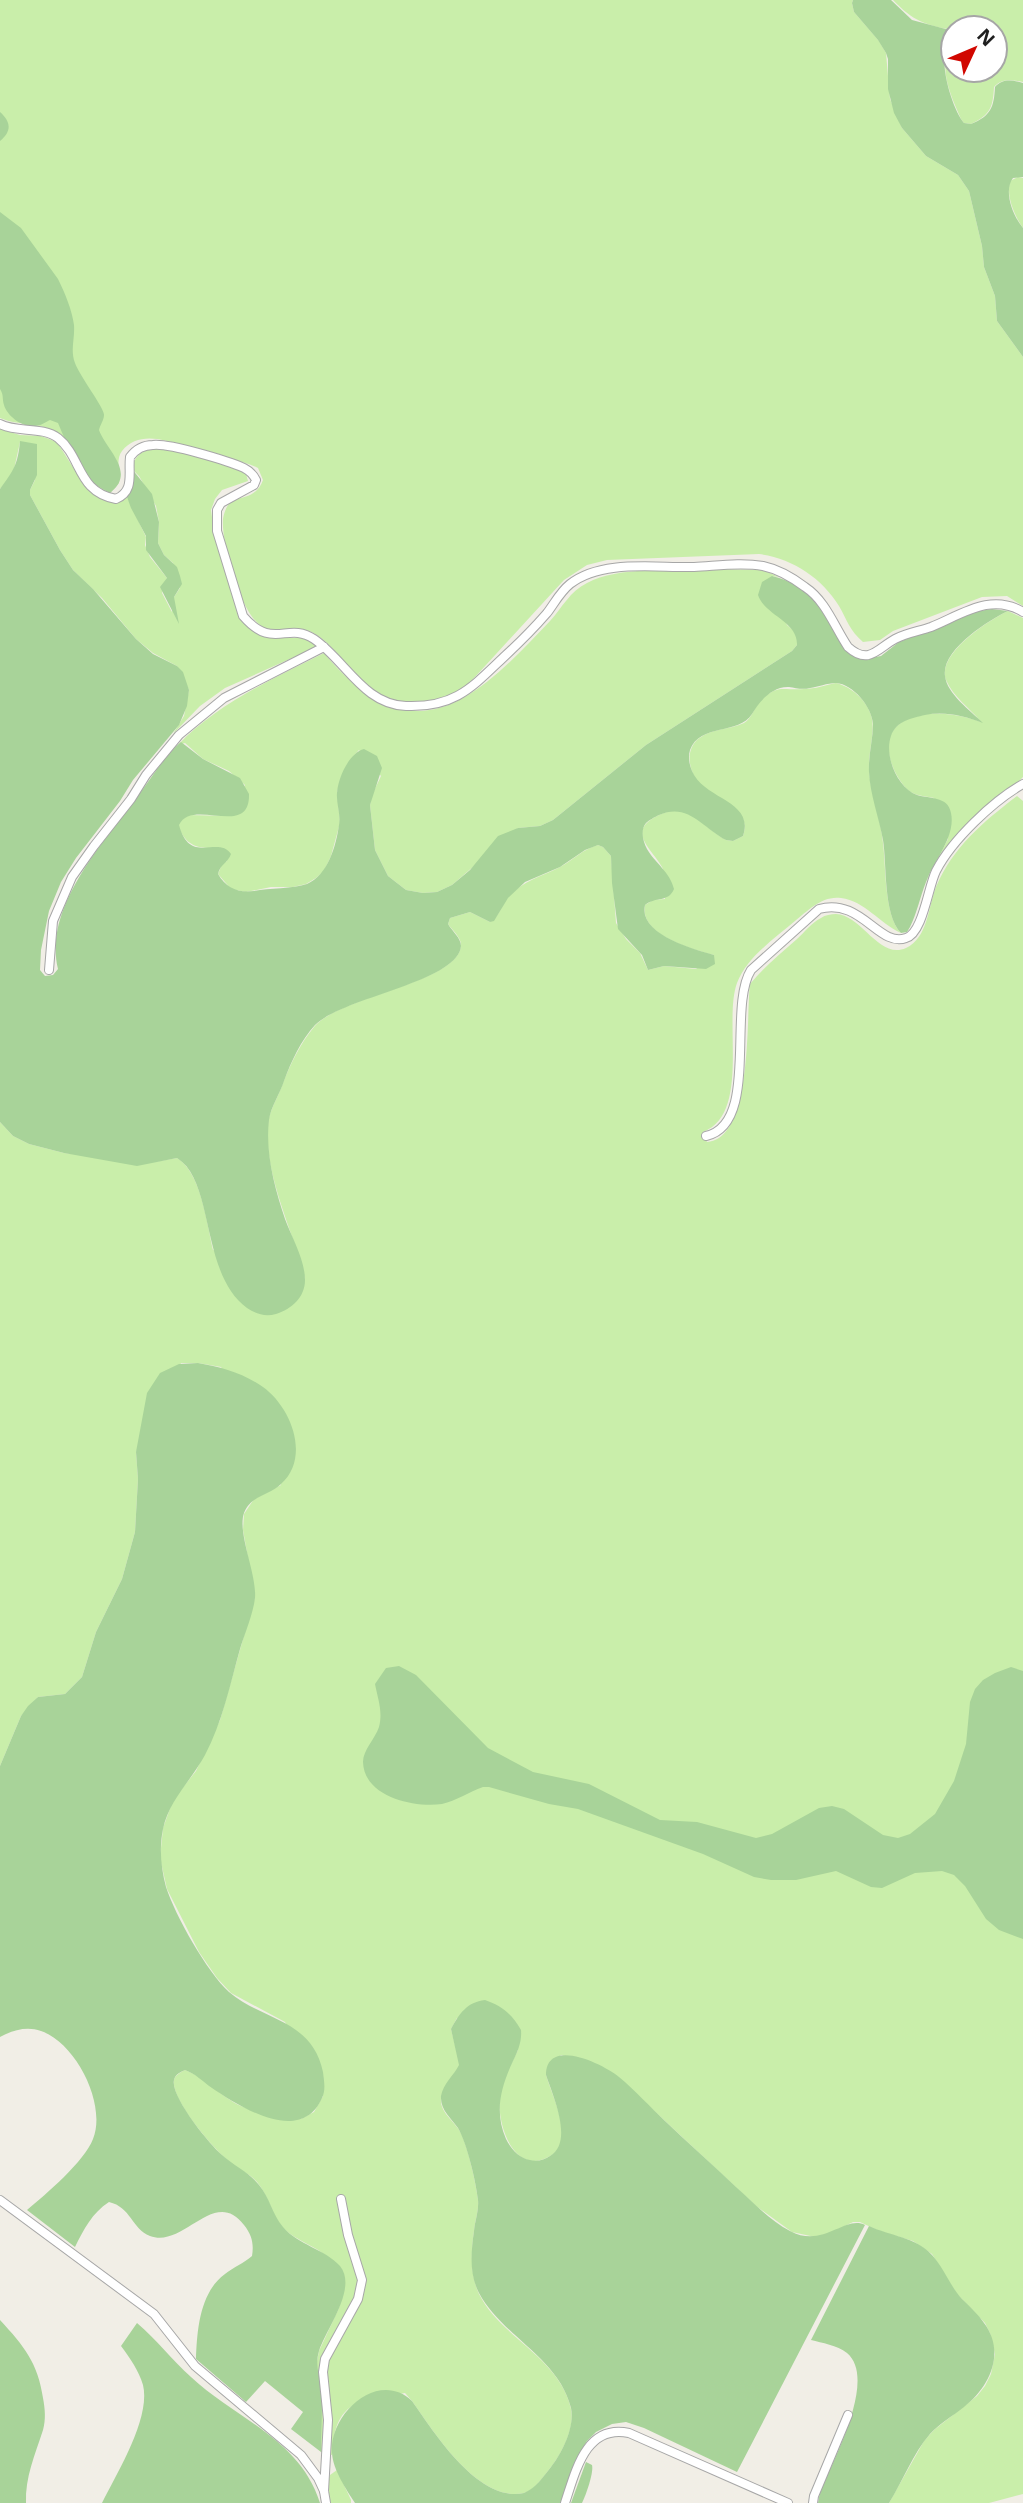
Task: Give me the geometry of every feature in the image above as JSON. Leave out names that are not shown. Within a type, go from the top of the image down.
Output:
[{"type":"street","points":[[0,424],[16,430],[46,432],[55,436],[65,446],[90,487],[116,499],[127,491],[130,457],[140,447],[164,445],[248,471],[256,480],[254,485],[221,502],[216,517],[238,606],[243,616],[259,631],[269,635],[303,634],[324,647],[358,683],[388,702],[403,706],[439,704],[471,689],[547,613],[568,585],[584,575],[608,570],[750,565],[772,569],[817,596],[848,647],[854,652],[867,655],[880,650],[894,639],[978,607],[995,603],[1006,604],[1023,612]]},
{"type":"street","points":[[49,970],[54,921],[72,877],[146,775],[179,735],[224,698],[324,647]]},
{"type":"street","points":[[706,1136],[723,1128],[736,1097],[740,1007],[744,981],[751,970],[819,909],[830,906],[851,911],[894,940],[911,936],[917,929],[932,880],[944,858],[973,823],[1023,784]]},
{"type":"street","points":[[326,2503],[324,2491],[328,2420],[323,2372],[325,2359],[358,2299],[362,2280],[348,2235],[341,2199]]},
{"type":"street","points":[[0,2200],[154,2314],[195,2366],[301,2455],[324,2491]]},
{"type":"street","points":[[813,2503],[848,2415]]},
{"type":"street","points":[[565,2503],[590,2444],[598,2437],[617,2430],[788,2503]]},
{"type":"green space","points":[[0,0],[853,0],[854,12],[886,53],[890,99],[902,128],[926,156],[958,175],[969,191],[982,246],[984,267],[995,296],[997,321],[1023,357],[1023,606],[1007,596],[982,597],[893,631],[880,640],[863,642],[832,596],[815,578],[794,565],[771,556],[759,554],[607,560],[587,565],[564,580],[464,689],[434,700],[413,703],[392,700],[377,693],[315,634],[302,629],[276,630],[263,627],[247,609],[240,594],[229,561],[223,530],[223,516],[230,502],[251,494],[261,485],[263,480],[258,468],[164,440],[141,439],[122,451],[119,483],[110,493],[93,483],[58,433],[45,427],[0,418]]},
{"type":"green space","points":[[853,0],[891,0],[912,20],[939,27],[939,84],[948,84],[964,123],[971,124],[987,114],[998,84],[1009,84],[1009,80],[1023,83],[1023,177],[1013,178],[1009,196],[1023,228],[1023,357],[997,321],[995,296],[984,267],[982,246],[969,191],[958,175],[926,156],[902,128],[894,113],[888,89],[886,53],[854,12]]},
{"type":"green space","points":[[893,0],[1023,0],[1023,82],[1009,80],[1009,14],[939,14],[939,27],[920,21]]},
{"type":"green space","points":[[948,84],[997,84],[994,87],[992,105],[987,113],[971,124],[964,123]]},
{"type":"green space","points":[[0,112],[9,126],[7,134],[0,141]]},
{"type":"green space","points":[[1023,178],[1023,228],[1009,193],[1010,181]]},
{"type":"green space","points":[[0,212],[21,228],[58,279],[66,296],[74,325],[75,363],[103,412],[99,430],[120,469],[118,485],[110,493],[92,483],[66,442],[58,423],[50,420],[37,426],[26,425],[12,417],[4,405],[0,389]]},
{"type":"green space","points":[[0,429],[20,435],[41,436],[57,442],[76,472],[115,502],[127,497],[146,537],[145,545],[150,557],[167,578],[162,593],[172,612],[174,597],[180,588],[173,563],[164,555],[158,543],[159,522],[156,506],[132,469],[136,459],[150,449],[170,450],[223,464],[246,474],[248,481],[222,490],[211,510],[215,539],[238,613],[253,631],[267,638],[305,638],[319,646],[225,688],[200,706],[173,734],[184,716],[189,690],[177,666],[153,653],[136,639],[102,598],[73,570],[30,495],[35,480],[20,442],[13,474],[0,489]]},
{"type":"green space","points":[[20,441],[37,444],[37,475],[30,495],[73,570],[136,639],[153,654],[183,672],[189,690],[187,706],[179,725],[133,780],[61,882],[49,911],[41,950],[40,970],[45,976],[53,975],[58,969],[56,946],[59,923],[79,877],[158,768],[181,742],[203,759],[240,778],[249,794],[247,807],[240,814],[196,815],[186,817],[179,825],[190,844],[204,848],[219,847],[231,854],[218,874],[229,886],[248,891],[295,887],[307,884],[320,874],[330,859],[338,833],[337,793],[340,780],[349,761],[364,749],[377,756],[382,768],[370,805],[375,850],[388,876],[406,890],[437,892],[452,885],[470,870],[498,836],[518,828],[540,826],[553,820],[646,745],[792,651],[797,645],[792,630],[767,608],[758,595],[762,582],[772,576],[799,588],[811,597],[857,657],[865,659],[881,656],[899,642],[979,611],[1008,611],[968,637],[950,656],[946,666],[945,676],[950,689],[983,723],[954,715],[932,714],[905,721],[891,736],[889,752],[898,778],[917,795],[938,799],[946,804],[952,822],[910,927],[907,932],[901,933],[895,925],[888,902],[883,840],[870,781],[869,760],[873,724],[869,711],[855,692],[842,684],[777,689],[762,700],[746,720],[702,736],[689,753],[690,766],[698,781],[742,815],[745,824],[743,836],[733,841],[726,840],[695,818],[678,812],[659,815],[647,822],[643,829],[643,840],[647,849],[674,889],[665,898],[645,905],[645,915],[658,932],[669,939],[714,955],[715,964],[706,969],[664,966],[648,970],[642,955],[618,929],[611,856],[598,845],[585,850],[560,867],[525,882],[508,898],[494,921],[490,922],[470,912],[450,918],[448,924],[461,946],[455,959],[441,970],[349,1006],[315,1025],[293,1059],[274,1105],[268,1132],[274,1183],[303,1265],[303,1292],[292,1306],[282,1312],[264,1315],[250,1310],[232,1293],[222,1273],[197,1186],[189,1170],[177,1158],[137,1166],[64,1153],[29,1144],[13,1136],[0,1122],[0,489],[14,467]]},
{"type":"green space","points":[[132,469],[152,494],[159,522],[158,543],[164,555],[177,567],[180,576],[182,584],[174,597],[179,624],[160,587],[167,578],[146,550],[146,536],[127,497]]},
{"type":"green space","points":[[646,570],[763,570],[779,577],[772,576],[787,625],[794,631],[797,645],[792,651],[646,745],[553,820],[540,826],[518,828],[452,885],[437,892],[423,893],[406,890],[388,876],[375,850],[370,805],[381,776],[359,750],[351,759],[337,792],[340,823],[331,856],[324,871],[306,884],[246,892],[231,889],[218,874],[222,864],[227,861],[219,847],[199,847],[189,842],[181,832],[178,825],[181,818],[187,815],[232,816],[245,785],[229,771],[203,759],[185,743],[178,745],[228,704],[324,653],[356,686],[386,704],[415,711],[442,707],[469,694],[496,675],[581,586],[614,574]]},
{"type":"green space","points":[[1008,611],[1023,618],[1023,777],[941,858],[925,883],[948,839],[934,798],[911,792],[897,776],[890,759],[889,741],[897,726],[916,716],[949,714],[981,722],[953,692],[946,680],[945,670],[956,649],[966,639]]},
{"type":"green space","points":[[836,683],[858,695],[871,715],[873,728],[870,778],[882,834],[891,915],[901,933],[857,903],[834,898],[822,901],[810,909],[754,957],[737,983],[733,1000],[733,1065],[727,1106],[718,1122],[703,1132],[707,1142],[722,1136],[733,1121],[744,1075],[750,984],[761,972],[814,922],[830,914],[845,916],[854,921],[887,948],[906,948],[923,930],[936,887],[960,847],[1017,796],[1023,801],[1023,2494],[989,2503],[889,2503],[924,2441],[985,2386],[991,2374],[995,2354],[985,2323],[956,2293],[932,2254],[913,2241],[860,2222],[853,2222],[827,2235],[815,2237],[792,2232],[756,2206],[618,2077],[588,2061],[561,2055],[546,2075],[559,2115],[561,2142],[550,2156],[537,2161],[526,2160],[517,2154],[510,2144],[501,2120],[500,2107],[503,2084],[518,2050],[457,2018],[451,2029],[460,2065],[445,2087],[441,2102],[461,2133],[475,2184],[478,2204],[472,2255],[476,2286],[489,2309],[543,2362],[565,2391],[572,2416],[569,2432],[551,2467],[536,2486],[524,2493],[507,2493],[490,2487],[474,2476],[445,2446],[405,2393],[362,2401],[352,2406],[338,2423],[332,2455],[321,2452],[321,2387],[316,2366],[319,2351],[339,2308],[345,2285],[328,2258],[283,2228],[257,2182],[224,2157],[205,2137],[186,2112],[175,2089],[174,2080],[185,2070],[246,2108],[301,2119],[314,2112],[323,2096],[285,2022],[231,1993],[199,1952],[167,1889],[160,1858],[163,1828],[173,1800],[196,1771],[220,1720],[255,1597],[243,1530],[244,1514],[254,1499],[281,1485],[221,1367],[181,1363],[136,1452],[138,1479],[135,1532],[122,1579],[96,1632],[82,1677],[65,1694],[38,1697],[21,1716],[0,1766],[0,1122],[13,1136],[29,1144],[64,1153],[154,1162],[177,1158],[185,1165],[197,1186],[213,1250],[305,1279],[274,1178],[268,1137],[269,1118],[289,1068],[314,1027],[348,1006],[440,970],[455,959],[461,946],[448,924],[450,918],[470,912],[490,922],[509,896],[521,886],[598,845],[611,856],[616,923],[626,939],[640,953],[648,970],[664,966],[696,969],[714,955],[669,939],[650,925],[645,916],[645,905],[653,900],[665,899],[663,870],[644,840],[644,827],[659,815],[678,811],[701,821],[726,840],[733,841],[743,836],[745,827],[739,813],[706,790],[696,779],[690,766],[690,751],[693,745],[709,733],[744,723],[760,701],[772,692]]},
{"type":"green space","points":[[198,1363],[232,1371],[263,1387],[282,1407],[289,1419],[296,1447],[290,1473],[276,1488],[251,1503],[244,1513],[243,1531],[255,1588],[254,1604],[216,1730],[205,1755],[175,1800],[166,1819],[161,1843],[163,1873],[177,1912],[211,1971],[229,1992],[242,2002],[285,2023],[308,2041],[323,2072],[324,2089],[322,2098],[312,2112],[300,2119],[285,2121],[270,2118],[238,2104],[185,2070],[176,2076],[174,2087],[184,2108],[209,2141],[259,2185],[283,2227],[296,2238],[334,2260],[345,2275],[343,2297],[318,2356],[322,2403],[321,2452],[291,2429],[303,2412],[265,2381],[246,2402],[196,2359],[199,2324],[210,2291],[225,2274],[252,2256],[249,2232],[233,2215],[221,2212],[210,2215],[163,2238],[144,2233],[122,2208],[109,2202],[93,2216],[75,2247],[27,2210],[82,2158],[93,2139],[96,2109],[92,2093],[77,2061],[54,2038],[31,2029],[0,2037],[0,1766],[21,1716],[28,1706],[38,1697],[65,1694],[82,1677],[96,1632],[122,1579],[135,1532],[138,1479],[136,1452],[147,1393],[160,1373],[179,1364]]},
{"type":"green space","points":[[399,1666],[416,1675],[488,1748],[533,1772],[589,1784],[660,1820],[697,1822],[756,1838],[772,1834],[819,1808],[832,1806],[844,1809],[883,1835],[898,1838],[910,1834],[935,1814],[954,1781],[966,1744],[970,1702],[975,1689],[983,1680],[1011,1667],[1023,1671],[1023,1939],[999,1930],[986,1919],[965,1886],[954,1875],[942,1871],[915,1873],[882,1888],[871,1887],[836,1871],[796,1880],[771,1880],[754,1877],[703,1854],[578,1809],[549,1804],[489,1787],[442,1804],[418,1804],[392,1798],[372,1784],[363,1762],[380,1721],[375,1684],[386,1668]]},
{"type":"green space","points":[[485,2000],[506,2011],[521,2030],[519,2046],[502,2090],[500,2119],[506,2139],[522,2157],[533,2161],[540,2160],[557,2149],[561,2130],[560,2118],[546,2075],[548,2064],[555,2057],[576,2056],[600,2065],[619,2077],[782,2227],[802,2236],[813,2236],[849,2224],[865,2225],[737,2472],[626,2422],[612,2424],[596,2432],[587,2441],[577,2458],[561,2503],[355,2503],[340,2479],[332,2453],[338,2424],[358,2400],[385,2390],[399,2392],[412,2401],[459,2462],[490,2487],[507,2493],[524,2493],[536,2485],[555,2461],[569,2431],[572,2415],[565,2390],[543,2361],[489,2308],[479,2293],[472,2271],[477,2192],[465,2143],[458,2128],[444,2110],[441,2096],[459,2065],[451,2029],[464,2010],[473,2003]]},
{"type":"green space","points":[[869,2226],[918,2244],[932,2255],[958,2294],[991,2334],[994,2346],[992,2368],[988,2379],[973,2399],[930,2434],[918,2450],[889,2503],[818,2503],[820,2492],[850,2421],[858,2381],[855,2365],[847,2353],[834,2346],[811,2340]]},
{"type":"green space","points":[[0,2320],[34,2365],[44,2402],[44,2426],[29,2475],[26,2503],[0,2503]]},
{"type":"green space","points":[[137,2323],[191,2377],[282,2446],[298,2462],[311,2481],[320,2503],[102,2503],[124,2461],[142,2413],[143,2385],[137,2370],[121,2346]]},
{"type":"green space","points":[[586,2462],[592,2465],[592,2468],[586,2495],[582,2503],[571,2503]]},
{"type":"green space","points":[[337,2470],[351,2503],[329,2503],[327,2486],[330,2475]]}]
